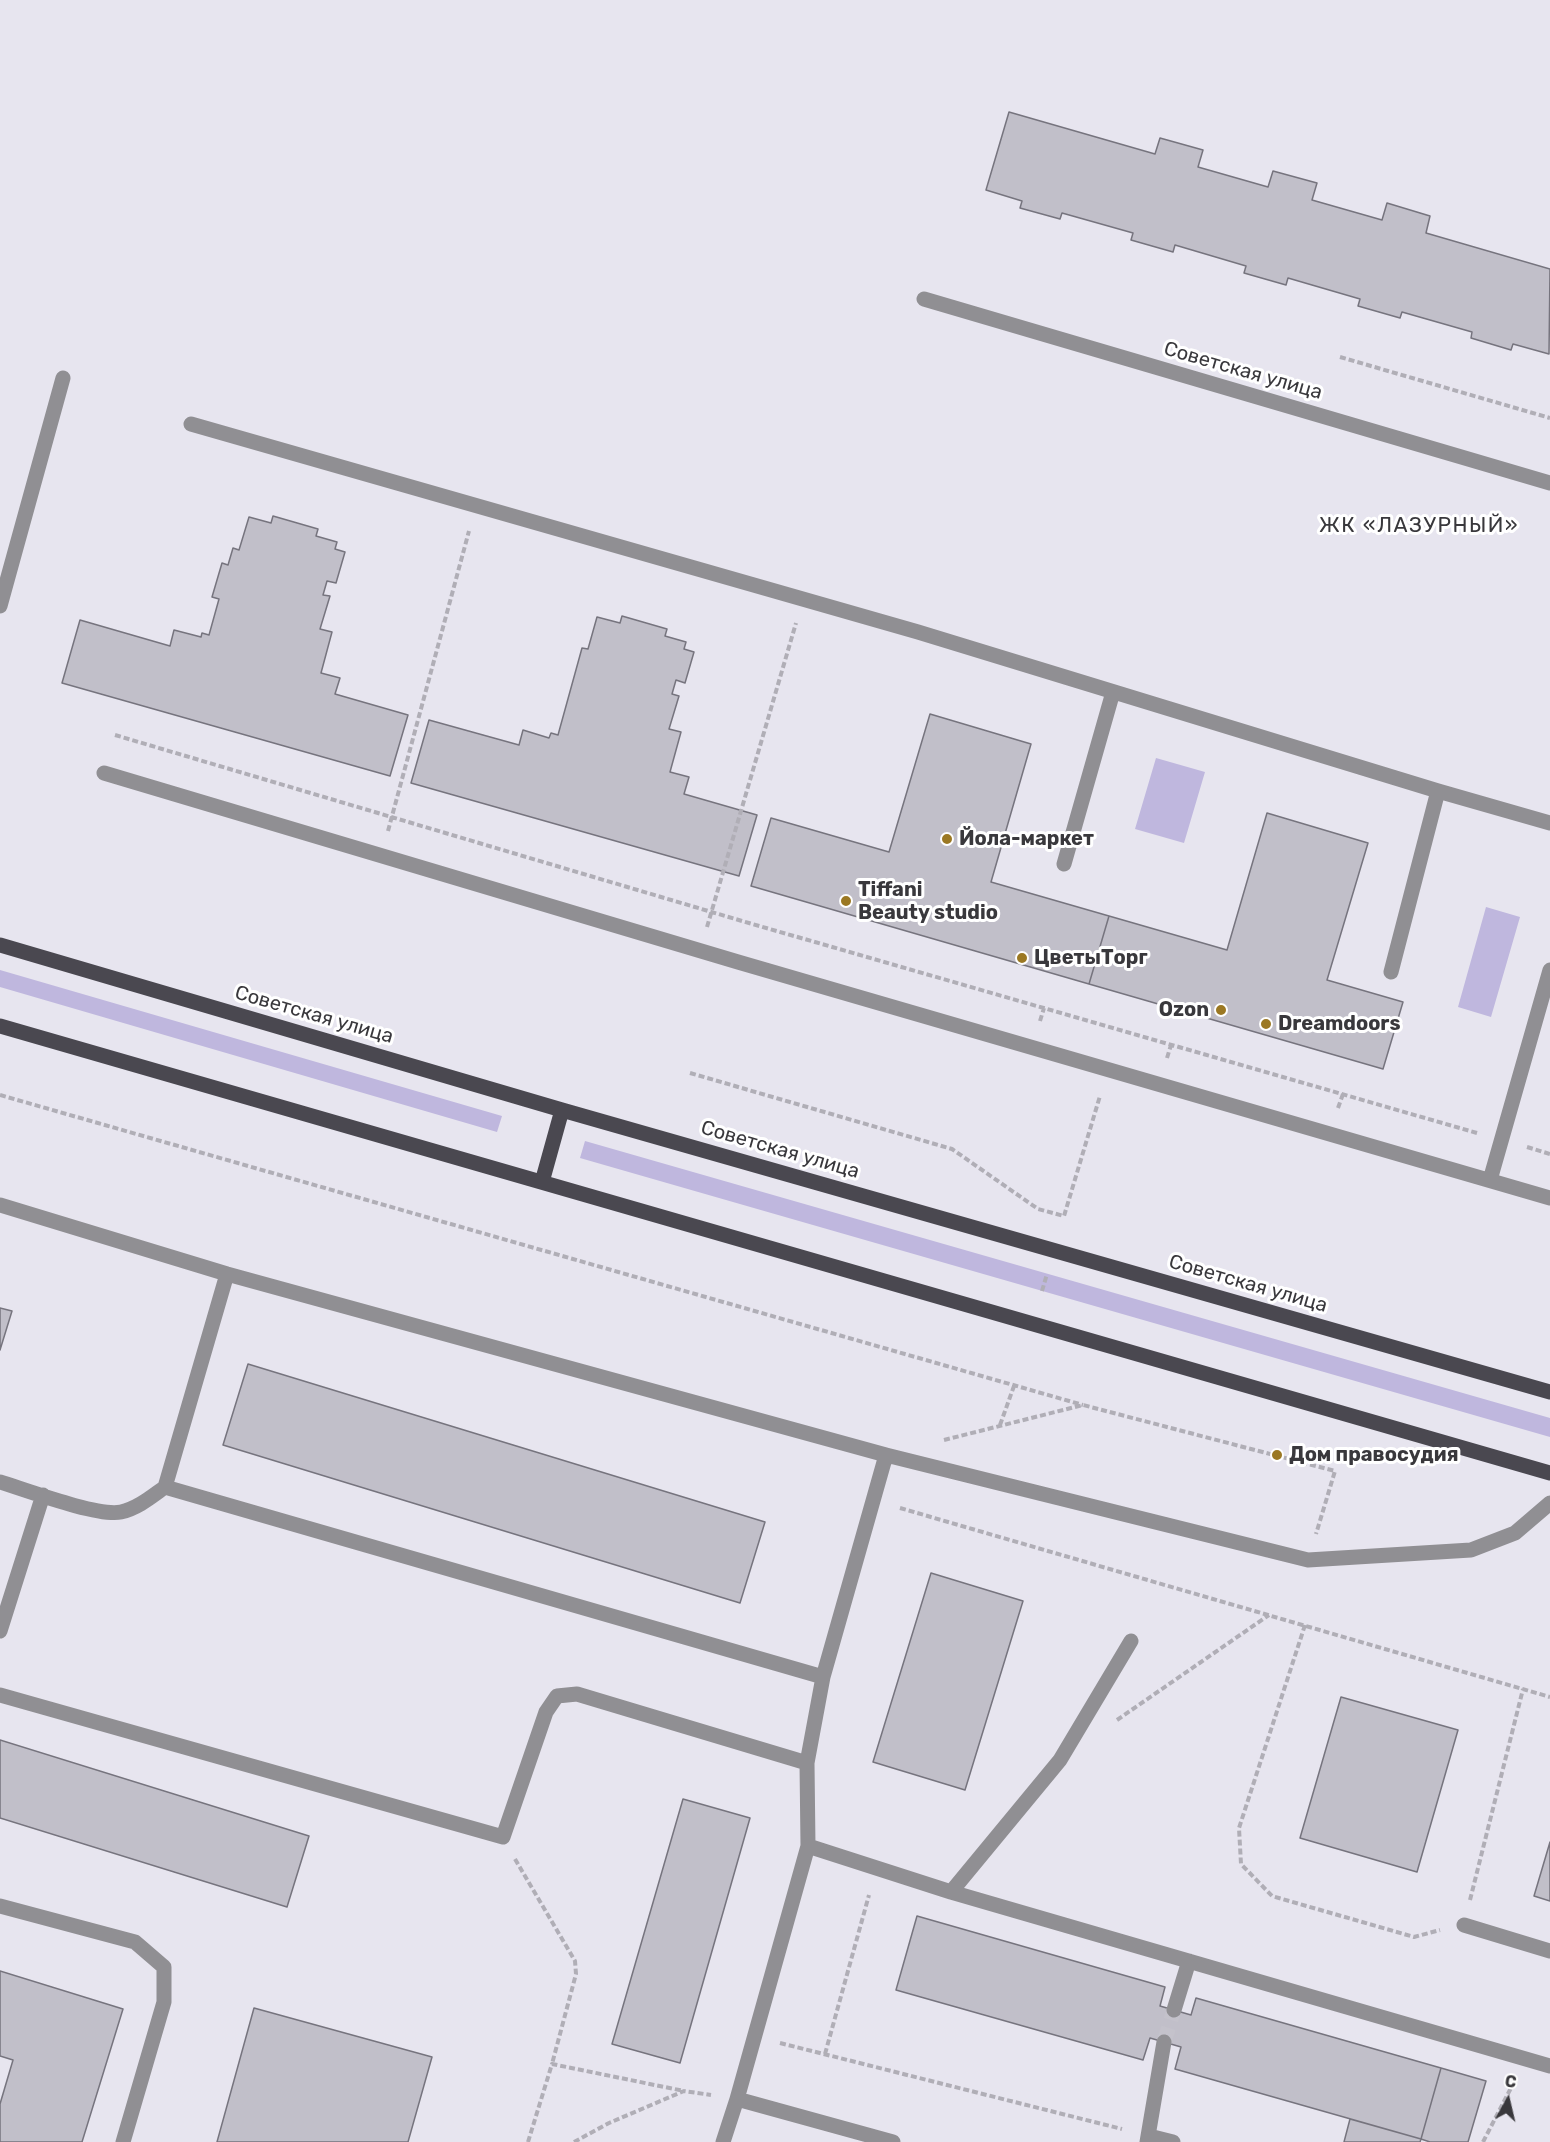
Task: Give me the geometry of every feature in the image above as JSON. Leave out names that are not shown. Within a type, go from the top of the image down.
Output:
[{"type":"main road","name":"Советская улица","points":[[0,945],[562,1110],[1550,1392]]},
{"type":"main road","points":[[0,1026],[1550,1473]]},
{"type":"main road","points":[[542,1182],[562,1110]]},
{"type":"lane","name":"Советская улица","points":[[924,299],[1550,483]]},
{"type":"lane","points":[[0,606],[63,378]]},
{"type":"lane","points":[[190,424],[803,599],[1550,823]]},
{"type":"lane","points":[[1064,864],[1113,692]]},
{"type":"lane","points":[[104,773],[1108,1070],[1550,1198]]},
{"type":"lane","points":[[1391,972],[1438,791]]},
{"type":"lane","points":[[1490,1180],[1550,970]]},
{"type":"lane","points":[[0,1205],[227,1274],[886,1455],[1308,1560],[1471,1550],[1515,1533],[1550,1503]]},
{"type":"lane","points":[[0,1482],[92,1510],[119,1513],[141,1505],[165,1487],[227,1274]]},
{"type":"lane","points":[[723,2142],[808,1846],[807,1763],[823,1677],[886,1455]]},
{"type":"lane","points":[[165,1487],[823,1677]]},
{"type":"lane","points":[[0,1631],[43,1495]]},
{"type":"lane","points":[[951,1892],[1060,1760],[1131,1641]]},
{"type":"lane","points":[[0,1695],[503,1837],[546,1712],[557,1696],[578,1694],[807,1763]]},
{"type":"lane","points":[[808,1846],[951,1892],[1550,2066]]},
{"type":"lane","points":[[0,1906],[135,1942],[164,1967],[164,2002],[123,2142]]},
{"type":"lane","points":[[1464,1925],[1550,1951]]},
{"type":"lane","points":[[1174,2010],[1189,1961]]},
{"type":"lane","points":[[1164,2042],[1148,2139],[1173,2142]]},
{"type":"lane","points":[[736,2099],[893,2142]]},
{"type":"path","points":[[1340,357],[1550,418]]},
{"type":"path","points":[[381,854],[476,505]]},
{"type":"path","points":[[700,950],[803,599]]},
{"type":"path","points":[[115,735],[711,912],[1501,1140]]},
{"type":"path","points":[[690,1073],[952,1149],[1038,1209],[1064,1216],[1108,1070]]},
{"type":"path","points":[[0,1095],[1014,1386],[1335,1471],[1308,1560]]},
{"type":"path","points":[[1042,1291],[1047,1274]]},
{"type":"path","points":[[1000,1426],[1014,1386]]},
{"type":"path","points":[[943,1440],[1083,1405]]},
{"type":"path","points":[[873,1500],[1550,1696]]},
{"type":"path","points":[[1107,1727],[1270,1615]]},
{"type":"path","points":[[1305,1625],[1239,1828],[1241,1863],[1272,1896],[1414,1936],[1464,1925],[1523,1689]]},
{"type":"path","points":[[503,1837],[574,1962],[576,1974],[528,2142]]},
{"type":"path","points":[[825,2054],[877,1868]]},
{"type":"path","points":[[754,2037],[1148,2139]]},
{"type":"path","points":[[1483,2142],[1526,2058]]},
{"type":"path","points":[[552,2064],[684,2091],[736,2099]]},
{"type":"path","points":[[574,2142],[609,2123],[684,2091]]},
{"type":"shaded area","points":[[1156,758],[1205,772],[1184,843],[1135,829]]},
{"type":"shaded area","points":[[1486,907],[1520,917],[1491,1017],[1458,1007]]},
{"type":"shaded area","points":[[0,970],[502,1116],[497,1132],[0,987]]},
{"type":"shaded area","points":[[585,1141],[1550,1418],[1550,1437],[580,1158]]},
{"type":"building","points":[[1009,112],[1155,154],[1160,138],[1203,150],[1198,167],[1268,187],[1273,171],[1317,183],[1312,200],[1382,220],[1387,203],[1430,216],[1426,233],[1550,269],[1549,354],[1513,344],[1511,350],[1471,338],[1472,332],[1402,312],[1400,318],[1358,306],[1360,299],[1288,278],[1286,285],[1244,273],[1246,266],[1175,245],[1173,252],[1131,240],[1133,233],[1062,213],[1060,219],[1020,208],[1022,201],[986,190]]},
{"type":"building","points":[[273,516],[318,529],[316,536],[337,542],[335,549],[345,552],[336,583],[327,581],[323,595],[330,596],[320,629],[332,632],[321,673],[340,678],[335,694],[408,715],[390,776],[62,683],[80,620],[170,646],[174,630],[201,637],[202,633],[209,635],[219,599],[212,597],[222,563],[228,565],[233,548],[239,550],[249,517],[271,523]]},
{"type":"building","points":[[622,616],[667,629],[665,636],[686,642],[684,649],[694,652],[685,683],[676,680],[672,694],[679,696],[669,729],[681,732],[670,772],[689,777],[684,794],[757,815],[739,876],[411,783],[429,720],[519,745],[523,730],[549,738],[551,733],[558,735],[582,648],[588,649],[597,617],[620,623]]},
{"type":"building","points":[[930,714],[1031,744],[991,882],[1109,916],[1089,984],[751,886],[771,818],[889,852]]},
{"type":"building","points":[[1267,813],[1368,843],[1327,980],[1403,1002],[1383,1069],[1089,984],[1109,916],[1227,950]]},
{"type":"building","points":[[0,1308],[12,1311],[0,1350]]},
{"type":"building","points":[[248,1364],[765,1522],[740,1603],[223,1445]]},
{"type":"building","points":[[931,1573],[1023,1601],[965,1790],[873,1762]]},
{"type":"building","points":[[1341,1697],[1458,1730],[1417,1872],[1300,1838]]},
{"type":"building","points":[[0,1740],[309,1836],[287,1907],[0,1818]]},
{"type":"building","points":[[683,1799],[750,1818],[680,2063],[612,2044]]},
{"type":"building","points":[[1550,1842],[1550,1901],[1534,1896]]},
{"type":"building","points":[[917,1916],[1165,1987],[1160,2006],[1191,2015],[1196,1998],[1441,2068],[1421,2139],[1175,2069],[1181,2047],[1150,2038],[1143,2060],[896,1990]]},
{"type":"building","points":[[0,1971],[123,2009],[82,2142],[0,2142],[0,2104],[13,2060],[0,2056]]},
{"type":"building","points":[[254,2008],[432,2057],[408,2142],[217,2142]]},
{"type":"building","points":[[1441,2068],[1486,2081],[1468,2142],[1430,2142],[1421,2139]]},
{"type":"building","points":[[1350,2119],[1421,2139],[1420,2142],[1344,2142]]},
{"type":"tunnel","points":[[1164,2042],[1174,2010]]},
{"type":"place","name":"Йола-маркет","points":[[947,839]]},
{"type":"place","name":"Tiffani Beauty studio","points":[[846,901]]},
{"type":"place","name":"ЦветыТорг","points":[[1022,958]]},
{"type":"place","name":"Ozon","points":[[1221,1010]]},
{"type":"place","name":"Dreamdoors","points":[[1266,1024]]},
{"type":"place","name":"Дом правосудия","points":[[1277,1455]]},
{"type":"district","name":"ЖК «ЛАЗУРНЫЙ»","points":[[1419,526]]}]
